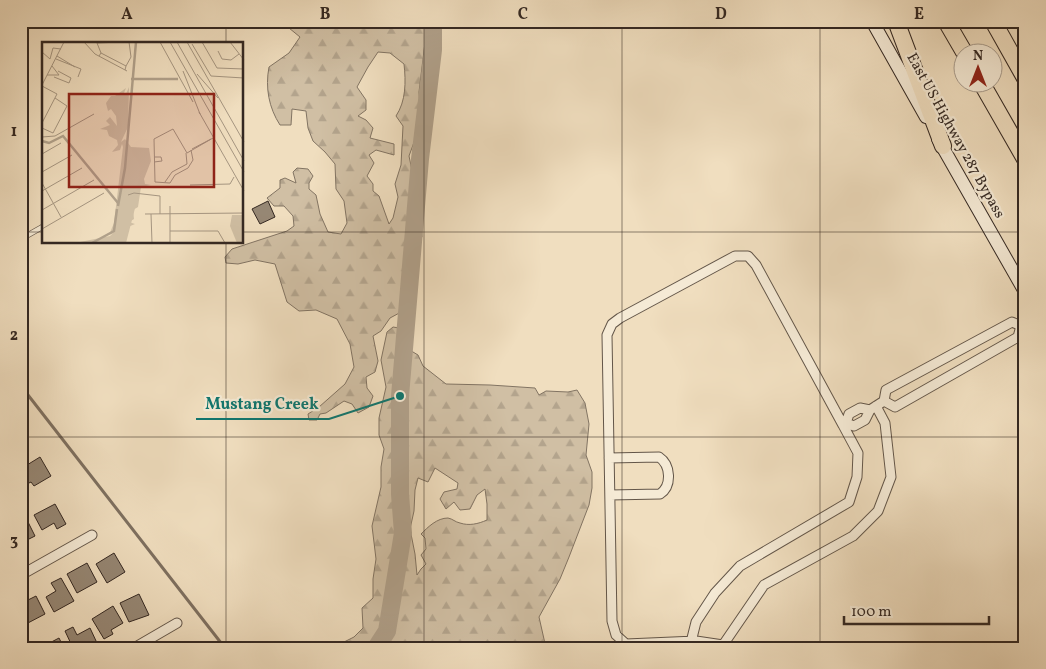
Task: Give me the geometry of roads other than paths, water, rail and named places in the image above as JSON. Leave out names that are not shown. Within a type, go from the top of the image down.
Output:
[{"type":"highway","points":[[896,21],[943,146]]},
{"type":"highway","points":[[946,21],[958,42]]},
{"type":"highway","points":[[993,21],[1025,78]]},
{"type":"highway","points":[[987,92],[1025,159]]},
{"type":"main road","name":"East US Highway 287 Bypass","points":[[872,21],[1025,292]]},
{"type":"street","points":[[691,642],[696,622],[715,593],[740,566],[848,502],[857,477],[858,454],[844,424],[756,265],[748,256],[735,256],[612,324],[607,335],[612,621],[616,634],[626,644],[691,642],[723,645],[764,585],[853,536],[878,510],[891,477],[885,423],[877,406]]},
{"type":"street","points":[[844,424],[854,426],[866,420],[886,390],[1012,322],[1023,325],[1018,337],[895,407],[877,406]]},
{"type":"street","points":[[609,458],[659,457],[668,465],[668,486],[666,491],[660,494],[610,495]]},
{"type":"street","points":[[21,575],[92,535]]},
{"type":"street","points":[[134,648],[177,623]]},
{"type":"lane","points":[[21,239],[42,227]]},
{"type":"waterway","points":[[376,648],[387,631],[403,533],[400,494],[400,396],[420,159],[433,50],[433,21]]},
{"type":"waterway","points":[[21,386],[225,648]]},
{"type":"place","name":"Mustang Creek","points":[[400,396]]}]
